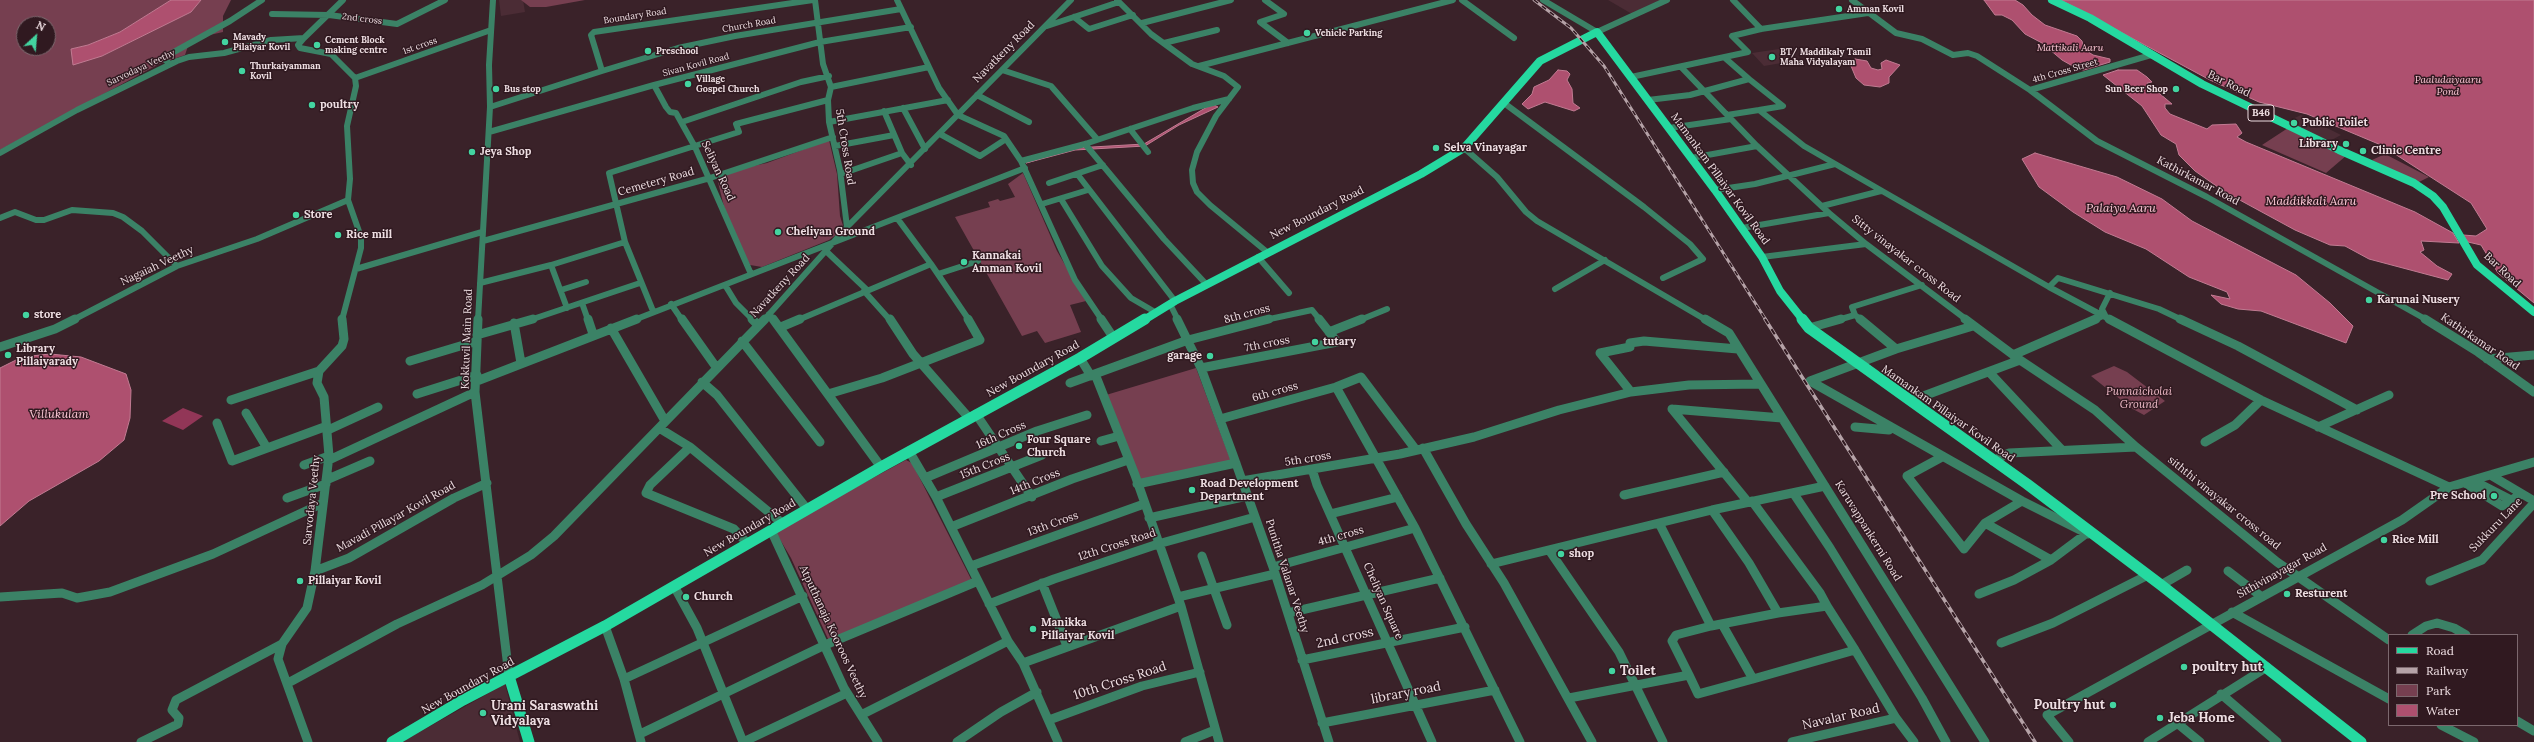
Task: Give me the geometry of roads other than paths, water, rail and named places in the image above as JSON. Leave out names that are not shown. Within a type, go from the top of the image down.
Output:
[{"type":"main road","name":"Bar Road","points":[[2052,0],[2090,18],[2202,84],[2339,150],[2414,183],[2433,196],[2442,207],[2477,265],[2502,288],[2534,312]]},
{"type":"main road","name":"Mamankam Pillaiyar Kovil Road","points":[[1598,32],[1715,190],[1762,257],[1780,291],[1809,328],[2027,484],[2161,585],[2361,742]]},
{"type":"main road","name":"New Boundary Road","points":[[392,742],[509,676],[605,626],[909,451],[1080,358],[1155,312],[1262,255],[1421,174],[1464,148],[1540,61],[1598,32]]},
{"type":"main road","points":[[509,676],[529,742]]},
{"type":"street","points":[[170,64],[163,58],[230,22],[262,0]]},
{"type":"street","points":[[231,400],[319,371],[342,346],[344,339],[342,317],[362,248],[361,237],[348,200],[350,179],[347,126],[356,86],[355,78],[331,54],[300,48],[298,45],[343,0]]},
{"type":"street","name":"2nd cross","points":[[272,14],[329,15],[398,24],[445,0]]},
{"type":"street","name":"Kokkuvil Main Road","points":[[493,0],[489,132],[482,232],[483,242],[477,338],[476,392],[488,483],[496,575],[509,676]]},
{"type":"street","name":"5th Cross Road","points":[[814,0],[819,23],[823,64],[829,76],[831,86],[831,94],[828,100],[830,122],[841,174],[843,205],[847,227]]},
{"type":"street","name":"Boundary Road","points":[[602,70],[591,36],[594,32],[814,0]]},
{"type":"street","points":[[897,0],[939,88],[958,115],[1006,139],[1021,161],[1042,204],[1075,280],[1114,337]]},
{"type":"street","name":"Navatkeny Road","points":[[288,683],[397,624],[482,585],[496,575],[531,555],[554,536],[716,367],[769,314],[827,252],[847,227],[911,165],[1071,0]]},
{"type":"street","points":[[1142,23],[1231,0]]},
{"type":"street","points":[[1265,0],[1284,14],[1260,22],[1288,44]]},
{"type":"street","points":[[1199,66],[1453,0]]},
{"type":"street","points":[[1462,0],[1514,38]]},
{"type":"street","points":[[1543,0],[1598,32]]},
{"type":"street","name":"New Boundary Road","points":[[1598,32],[1667,0]]},
{"type":"street","points":[[1733,0],[1761,29]]},
{"type":"street","name":"Kathirkamar Road","points":[[1852,0],[1896,32],[1922,39],[1953,55],[1968,53],[1977,56],[2030,90],[2097,141],[2207,197],[2421,316],[2534,392]]},
{"type":"street","points":[[1045,27],[1118,1],[1164,43],[1199,66],[1216,72],[1235,83],[1238,87],[1228,99],[1197,152],[1192,170],[1193,183],[1197,192],[1262,255],[1289,293]]},
{"type":"street","name":"Church Road","points":[[602,70],[694,44],[901,9]]},
{"type":"street","points":[[1631,77],[1748,52],[1732,36],[1761,29],[1868,13]]},
{"type":"street","points":[[1074,17],[1089,29],[1133,15]]},
{"type":"street","name":"Sivan Kovil Road","points":[[489,132],[654,85],[820,42],[911,28]]},
{"type":"street","name":"1st cross","points":[[355,78],[491,30]]},
{"type":"street","points":[[1164,43],[1218,30]]},
{"type":"street","name":"Sarvodaya Veethy","points":[[0,153],[77,110],[170,64],[189,57],[224,53],[271,40],[304,38]]},
{"type":"street","name":"4th Cross Street","points":[[2030,90],[2151,55]]},
{"type":"street","points":[[1669,128],[1783,106],[1749,80],[1725,58]]},
{"type":"street","points":[[831,86],[929,67]]},
{"type":"street","name":"Sitty vinayakar cross Road","points":[[1681,67],[1758,146],[1829,214],[2016,358],[2095,410],[2136,447]]},
{"type":"street","points":[[490,107],[556,87],[602,70]]},
{"type":"street","points":[[1002,70],[1051,86],[1097,140]]},
{"type":"street","points":[[682,122],[801,82],[829,76]]},
{"type":"street","points":[[1648,100],[1704,91],[1749,80]]},
{"type":"street","name":"Seliyan Road","points":[[654,85],[666,107],[670,112],[676,114],[682,122],[695,147],[710,178],[751,274]]},
{"type":"street","points":[[978,95],[1029,122]]},
{"type":"street","points":[[1021,161],[1089,147],[1097,140],[1193,108],[1228,99]]},
{"type":"street","points":[[653,311],[640,283],[625,242],[610,173],[739,132],[736,124],[828,100]]},
{"type":"street","points":[[830,122],[948,100]]},
{"type":"street","points":[[1504,103],[1650,212],[1690,244],[1703,259],[1663,278]]},
{"type":"street","points":[[903,108],[925,149]]},
{"type":"street","points":[[1759,110],[1804,146],[2049,287],[2104,314],[2262,400],[2449,487]]},
{"type":"street","points":[[884,111],[902,153],[911,165]]},
{"type":"street","points":[[1130,129],[1144,148]]},
{"type":"street","points":[[940,134],[980,156],[1006,139]]},
{"type":"street","points":[[835,146],[894,136]]},
{"type":"street","name":"Cemetery Road","points":[[483,242],[710,178],[833,137]]},
{"type":"street","points":[[1691,158],[1758,146]]},
{"type":"street","points":[[1089,147],[1164,239],[1207,285]]},
{"type":"street","points":[[1464,148],[1497,177],[1526,212],[1537,221],[1605,260]]},
{"type":"street","points":[[841,174],[902,153]]},
{"type":"street","points":[[1715,190],[1835,164]]},
{"type":"street","points":[[1049,183],[1078,175],[1103,165]]},
{"type":"street","points":[[417,394],[477,378],[521,363],[1025,168]]},
{"type":"street","name":"Punitha Valanar Veethy","points":[[1078,175],[1173,303],[1201,368],[1236,463],[1274,570],[1329,742]]},
{"type":"street","points":[[1042,204],[1088,190]]},
{"type":"street","points":[[1822,206],[1881,191]]},
{"type":"street","points":[[1062,199],[1102,266],[1131,298],[1155,312]]},
{"type":"street","name":"Nagaiah Veethy","points":[[0,347],[55,329],[178,266],[257,239],[304,217],[348,200]]},
{"type":"street","points":[[0,218],[15,212],[36,220],[44,220],[72,210],[113,213],[123,217],[142,231],[178,266]]},
{"type":"street","points":[[1742,228],[1829,214]]},
{"type":"street","points":[[828,394],[922,363],[980,340],[976,330],[938,274],[897,218]]},
{"type":"street","points":[[356,269],[482,232]]},
{"type":"street","points":[[480,284],[551,265],[625,242]]},
{"type":"street","points":[[1762,257],[1866,244]]},
{"type":"street","points":[[827,252],[866,290],[887,315],[922,363],[973,416],[1001,448],[1014,466],[1032,497]]},
{"type":"street","points":[[1555,289],[1605,260]]},
{"type":"street","name":"Karuvappankerni Road","points":[[1605,260],[1729,333],[1985,742]]},
{"type":"street","points":[[938,274],[978,261]]},
{"type":"street","points":[[781,327],[931,264]]},
{"type":"street","points":[[551,265],[567,308]]},
{"type":"street","points":[[2049,287],[2058,278],[2110,293],[2165,312],[2238,346],[2356,410]]},
{"type":"street","points":[[560,290],[586,282]]},
{"type":"street","points":[[410,361],[477,338],[514,323],[567,308],[640,283]]},
{"type":"street","points":[[724,285],[736,303],[758,325]]},
{"type":"street","points":[[1896,350],[1855,315],[1852,307],[1922,285]]},
{"type":"street","points":[[2104,314],[2102,309],[2110,293]]},
{"type":"street","points":[[582,303],[593,334]]},
{"type":"street","points":[[671,304],[716,367]]},
{"type":"street","points":[[1329,332],[1387,309]]},
{"type":"street","name":"8th cross","points":[[1070,383],[1188,340],[1287,314],[1312,310],[1329,332]]},
{"type":"street","points":[[769,314],[781,327],[881,467]]},
{"type":"street","points":[[1910,401],[1990,372],[2104,314]]},
{"type":"street","points":[[1809,328],[1855,315]]},
{"type":"street","points":[[514,323],[521,363]]},
{"type":"street","points":[[1973,326],[1857,363],[1810,382],[2022,501],[2098,538]]},
{"type":"street","points":[[611,328],[665,420]]},
{"type":"street","name":"7th cross","points":[[1201,368],[1337,342],[1329,332]]},
{"type":"street","points":[[742,341],[820,442]]},
{"type":"street","points":[[1631,392],[1600,353],[1630,347],[1630,342],[1738,349]]},
{"type":"street","points":[[2487,359],[2534,355]]},
{"type":"street","points":[[1080,358],[1093,375],[1119,436],[1137,484],[1179,602],[1219,742]]},
{"type":"street","name":"Sarvodaya Veethy","points":[[308,742],[288,683],[278,659],[282,644],[307,608],[315,571],[329,458],[328,428],[324,397],[317,383],[319,371]]},
{"type":"street","points":[[1990,372],[2061,449]]},
{"type":"street","name":"6th cross","points":[[1220,419],[1336,387],[1361,377],[1420,449]]},
{"type":"street","points":[[702,382],[717,395],[807,509]]},
{"type":"street","name":"5th cross","points":[[1242,481],[1378,459],[1474,437],[1559,410],[1631,392],[1689,385],[1760,384]]},
{"type":"street","points":[[1336,387],[1378,459],[1415,528],[1465,627],[1520,742]]},
{"type":"street","points":[[304,465],[329,458],[476,392]]},
{"type":"street","points":[[2318,427],[2389,395]]},
{"type":"street","points":[[2206,442],[2235,425],[2262,400]]},
{"type":"street","points":[[217,423],[232,461],[328,428],[378,408]]},
{"type":"street","points":[[1782,418],[1672,409],[1750,502],[1820,593],[1896,718],[1914,742]]},
{"type":"street","points":[[246,413],[267,448]]},
{"type":"street","name":"16th Cross","points":[[925,478],[1001,448],[1037,431],[1087,415]]},
{"type":"street","points":[[1855,427],[1894,430]]},
{"type":"street","points":[[659,428],[690,447],[782,523]]},
{"type":"street","points":[[1102,441],[1119,436]]},
{"type":"street","points":[[690,447],[650,485],[646,493],[734,529],[748,543]]},
{"type":"street","points":[[1993,461],[2009,453],[2061,449],[2098,450],[2136,447]]},
{"type":"street","name":"siththi vinayakar cross road","points":[[2136,447],[2277,562],[2388,639]]},
{"type":"street","points":[[1420,449],[1491,564],[1569,698],[1592,742]]},
{"type":"street","points":[[909,451],[936,497],[1008,641],[1022,663],[1037,692],[1058,742]]},
{"type":"street","name":"15th Cross","points":[[936,497],[1042,455]]},
{"type":"street","points":[[1942,457],[1907,476],[1964,549],[1985,523],[2022,501]]},
{"type":"street","name":"14th Cross","points":[[951,527],[1032,497],[1072,479],[1128,460]]},
{"type":"street","points":[[287,498],[326,482],[370,461]]},
{"type":"street","name":"Sithivinayagar Road","points":[[2069,742],[2047,715],[2210,624],[2402,520],[2449,487],[2492,476],[2534,462]]},
{"type":"street","points":[[1137,484],[1236,463]]},
{"type":"street","name":"Cheliyan Square","points":[[1312,469],[1330,514],[1432,742]]},
{"type":"street","points":[[1624,495],[1724,472]]},
{"type":"street","points":[[2492,476],[2534,502]]},
{"type":"street","points":[[2469,482],[2502,506],[2513,501],[2521,494]]},
{"type":"street","name":"Mavadi Pillayar Kovil Road","points":[[315,571],[349,558],[398,532],[454,498],[488,483]]},
{"type":"street","points":[[1491,564],[1712,510],[1794,494],[1826,486]]},
{"type":"street","points":[[1794,494],[1830,548],[1922,698],[1946,742]]},
{"type":"street","points":[[1149,518],[1247,496]]},
{"type":"street","points":[[1330,514],[1398,497]]},
{"type":"street","name":"Sukkuru Lane","points":[[2430,581],[2482,560],[2534,502]]},
{"type":"street","points":[[0,597],[62,593],[77,598],[110,592],[213,554],[323,503]]},
{"type":"street","name":"13th Cross","points":[[971,566],[1144,504]]},
{"type":"street","points":[[1712,510],[1749,563],[1778,613]]},
{"type":"street","name":"12th Cross Road","points":[[989,604],[1042,583],[1158,544],[1255,517]]},
{"type":"street","points":[[1659,523],[1688,577],[1711,626]]},
{"type":"street","points":[[1985,523],[2052,560]]},
{"type":"street","name":"4th cross","points":[[1022,663],[1214,588],[1345,547],[1415,528]]},
{"type":"street","name":"Atputhanaja Kooroos Veethy","points":[[771,530],[804,596],[847,692],[877,742]]},
{"type":"street","points":[[1979,594],[2014,580],[2052,560],[2087,533]]},
{"type":"street","points":[[1549,550],[1619,652],[1663,742]]},
{"type":"street","points":[[1202,556],[1227,625]]},
{"type":"street","points":[[2161,585],[2187,570]]},
{"type":"street","points":[[2228,572],[2262,596]]},
{"type":"street","points":[[2001,643],[2053,623],[2148,575]]},
{"type":"street","points":[[1288,613],[1440,578]]},
{"type":"street","points":[[605,626],[624,679],[641,738],[825,645],[978,581]]},
{"type":"street","points":[[1042,583],[1067,646]]},
{"type":"street","points":[[674,586],[703,643],[743,742],[847,692]]},
{"type":"street","points":[[624,679],[804,596]]},
{"type":"street","points":[[1827,606],[1778,613],[1711,626],[1676,635],[1672,641],[1698,694],[1753,680],[1855,650]]},
{"type":"street","points":[[2232,612],[2388,698]]},
{"type":"street","points":[[2414,634],[2426,626],[2438,623],[2454,628],[2464,634]]},
{"type":"street","points":[[1722,624],[1753,680]]},
{"type":"street","name":"2nd cross","points":[[1302,660],[1465,627]]},
{"type":"street","points":[[861,715],[1008,641]]},
{"type":"street","points":[[141,742],[167,731],[178,724],[178,718],[172,710],[176,700],[282,644]]},
{"type":"street","points":[[2148,742],[2267,667]]},
{"type":"street","name":"10th Cross Road","points":[[1049,720],[1142,686],[1200,672]]},
{"type":"street","points":[[1569,698],[1635,684],[1689,675]]},
{"type":"street","name":"library road","points":[[1322,723],[1414,704],[1495,690]]},
{"type":"street","points":[[957,742],[1001,712],[1037,692]]},
{"type":"street","points":[[2222,694],[2277,742]]},
{"type":"street","name":"Navalar Road","points":[[1792,742],[1896,718]]},
{"type":"street","points":[[2518,722],[2534,731]]},
{"type":"street","points":[[2177,723],[2200,742]]},
{"type":"street","points":[[2443,726],[2474,742]]},
{"type":"street","points":[[1185,742],[1215,730]]},
{"type":"water","points":[[171,0],[201,0],[191,12],[102,56],[73,65],[71,49],[88,45],[120,32]]},
{"type":"water","name":"Mattikali Aaru","points":[[1984,0],[2015,0],[2023,5],[2032,15],[2045,25],[2077,36],[2082,41],[2084,49],[2093,55],[2110,59],[2110,62],[2084,70],[2078,69],[2062,60],[2042,43],[2025,34],[2012,20],[2002,15],[1995,15]]},
{"type":"water","name":"Paaludaiyaaru Pond","points":[[2061,0],[2534,0],[2534,303],[2498,273],[2481,245],[2468,242],[2463,235],[2476,236],[2487,229],[2471,203],[2381,145],[2307,114],[2259,102],[2210,80]]},
{"type":"water","points":[[1855,59],[1867,61],[1871,68],[1878,70],[1882,69],[1881,63],[1886,60],[1900,65],[1889,77],[1889,83],[1880,87],[1864,85],[1856,78],[1851,66]]},
{"type":"water","points":[[1558,70],[1567,71],[1570,74],[1567,80],[1572,89],[1573,103],[1580,108],[1574,111],[1545,102],[1528,109],[1522,104],[1532,94],[1534,87],[1549,80]]},
{"type":"water","name":"Maddikkali Aaru","points":[[2118,70],[2137,70],[2147,77],[2152,82],[2147,83],[2172,104],[2165,104],[2165,108],[2170,114],[2207,129],[2212,125],[2236,124],[2242,133],[2237,137],[2246,142],[2415,212],[2453,233],[2459,243],[2421,241],[2424,250],[2420,252],[2437,266],[2452,274],[2448,280],[2369,259],[2345,246],[2330,245],[2295,230],[2225,192],[2195,171],[2179,155],[2176,144],[2161,135],[2142,106],[2103,75]]},
{"type":"water","points":[[1214,105],[1218,107],[1179,125],[1145,146],[1075,150],[1026,163],[1075,148],[1144,144],[1207,107]]},
{"type":"water","name":"Palaiya Aaru","points":[[2035,153],[2117,177],[2162,199],[2192,221],[2296,275],[2330,303],[2353,326],[2346,343],[2261,311],[2238,309],[2221,304],[2211,295],[2230,299],[2227,292],[2189,277],[2146,249],[2105,232],[2073,212],[2039,187],[2022,159]]},
{"type":"water","name":"Villukulam","points":[[50,354],[81,357],[126,374],[131,390],[130,418],[124,440],[99,461],[29,501],[0,526],[0,368],[22,357]]},
{"type":"railway","points":[[1534,0],[1571,28],[1604,66],[1766,320]]},
{"type":"railway","points":[[1765,319],[2035,742]]},
{"type":"place","name":"Amman Kovil","points":[[1839,9]]},
{"type":"place","name":"Vehicle Parking","points":[[1307,33]]},
{"type":"place","name":"Mavady Pilaiyar Kovil","points":[[225,42]]},
{"type":"place","name":"Cement Block making centre","points":[[317,45]]},
{"type":"place","name":"Preschool","points":[[648,51]]},
{"type":"place","name":"BT/ Maddikaly Tamil Maha Vidyalayam","points":[[1772,57]]},
{"type":"place","name":"Thurkaiyamman Kovil","points":[[242,71]]},
{"type":"place","name":"Village Gospel Church","points":[[688,84]]},
{"type":"place","name":"Bus stop","points":[[496,89]]},
{"type":"place","name":"Sun Beer Shop","points":[[2176,89]]},
{"type":"place","name":"poultry","points":[[312,105]]},
{"type":"place","name":"Public Toilet","points":[[2294,123]]},
{"type":"place","name":"Library","points":[[2346,144]]},
{"type":"place","name":"Selva Vinayagar","points":[[1436,148]]},
{"type":"place","name":"Clinic Centre","points":[[2363,151]]},
{"type":"place","name":"Jeya Shop","points":[[472,152]]},
{"type":"place","name":"Store","points":[[296,215]]},
{"type":"place","name":"Cheliyan Ground","points":[[778,232]]},
{"type":"place","name":"Rice mill","points":[[338,235]]},
{"type":"place","name":"Kannakai Amman Kovil","points":[[964,262]]},
{"type":"place","name":"Karunai Nusery","points":[[2369,300]]},
{"type":"place","name":"store","points":[[26,315]]},
{"type":"place","name":"tutary","points":[[1315,342]]},
{"type":"place","name":"Library Pillaiyarady","points":[[8,355]]},
{"type":"place","name":"garage","points":[[1210,356]]},
{"type":"place","name":"Four Square Church","points":[[1019,446]]},
{"type":"place","name":"Road Development Department","points":[[1192,490]]},
{"type":"place","name":"Pre School","points":[[2494,496]]},
{"type":"place","name":"Rice Mill","points":[[2384,540]]},
{"type":"place","name":"shop","points":[[1561,554]]},
{"type":"place","name":"Pillaiyar Kovil","points":[[300,581]]},
{"type":"place","name":"Resturent","points":[[2287,594]]},
{"type":"place","name":"Church","points":[[686,597]]},
{"type":"place","name":"Manikka Pillaiyar Kovil","points":[[1033,629]]},
{"type":"place","name":"poultry hut","points":[[2184,667]]},
{"type":"place","name":"Toilet","points":[[1612,671]]},
{"type":"place","name":"Poultry hut","points":[[2113,705]]},
{"type":"place","name":"Urani Saraswathi Vidyalaya","points":[[483,713]]},
{"type":"place","name":"Jeba Home","points":[[2160,718]]},
{"type":"park label","name":"Punnaicholai Ground","points":[[2139,398]]}]
